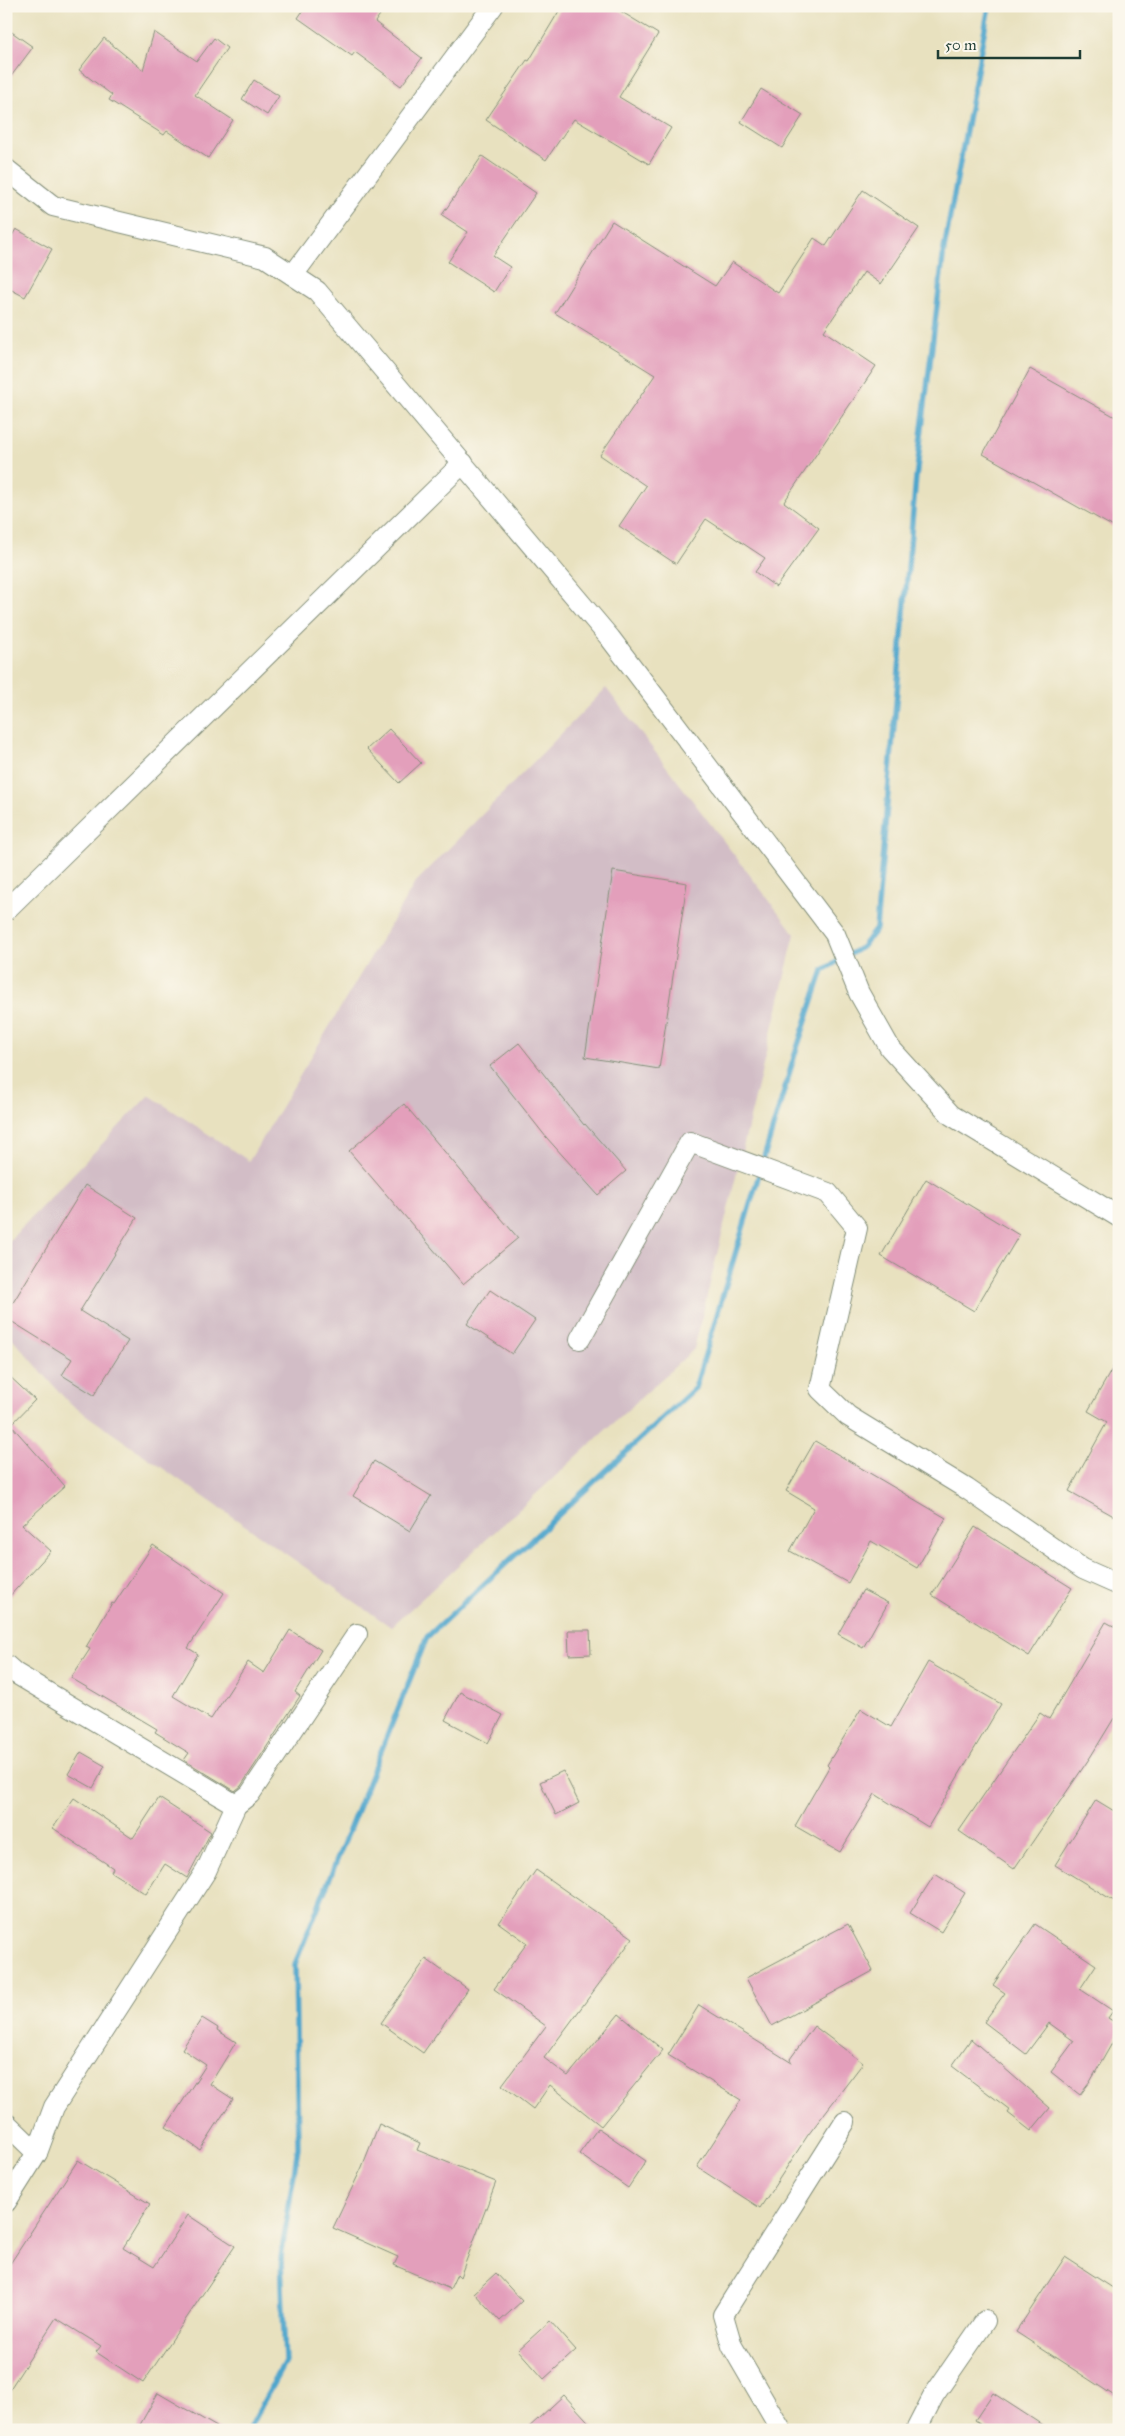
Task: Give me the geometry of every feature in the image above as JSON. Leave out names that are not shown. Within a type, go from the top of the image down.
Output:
[{"type":"street","points":[[293,275],[493,6]]},
{"type":"street","points":[[6,169],[53,206],[264,257],[317,291],[610,638],[835,934],[859,993],[890,1048],[951,1115],[1119,1217]]},
{"type":"street","points":[[6,910],[464,463]]},
{"type":"street","points":[[580,1339],[690,1142],[828,1193],[857,1228],[820,1389],[848,1416],[967,1489],[1083,1569],[1119,1585]]},
{"type":"street","points":[[6,2202],[37,2153],[54,2108],[206,1871],[236,1805],[250,1794],[357,1634]]},
{"type":"street","points":[[9,1675],[236,1805]]},
{"type":"street","points":[[782,2430],[732,2346],[723,2315],[845,2122]]},
{"type":"street","points":[[6,2123],[37,2153]]},
{"type":"street","points":[[916,2430],[934,2394],[985,2321]]},
{"type":"shaded area","points":[[606,688],[795,934],[694,1349],[391,1627],[69,1403],[6,1331],[6,1244],[149,1095],[249,1161],[415,883]]},
{"type":"building","points":[[306,6],[386,6],[375,22],[422,58],[401,86],[355,52],[352,56],[298,18]]},
{"type":"building","points":[[562,6],[612,6],[658,34],[619,97],[671,128],[649,164],[574,119],[546,160],[486,120],[527,60],[529,61]]},
{"type":"building","points":[[6,28],[33,47],[6,83]]},
{"type":"building","points":[[154,32],[197,61],[214,38],[227,48],[195,95],[233,120],[208,158],[167,131],[164,135],[109,100],[112,95],[79,70],[104,38],[143,70]]},
{"type":"building","points":[[254,80],[279,96],[267,115],[242,99]]},
{"type":"building","points":[[761,89],[803,115],[782,148],[741,122]]},
{"type":"building","points":[[482,156],[536,193],[493,256],[510,267],[494,292],[448,262],[468,232],[442,215]]},
{"type":"building","points":[[863,190],[919,228],[881,284],[864,272],[824,331],[876,366],[784,502],[819,528],[776,587],[755,572],[765,558],[706,519],[676,564],[619,526],[646,486],[600,455],[655,375],[555,313],[612,221],[715,286],[732,262],[778,293],[814,238],[826,246]]},
{"type":"building","points":[[16,229],[52,249],[25,297],[6,287],[6,246]]},
{"type":"building","points":[[1030,369],[1119,419],[1119,530],[983,454]]},
{"type":"building","points":[[389,729],[421,763],[399,783],[367,749]]},
{"type":"building","points":[[613,871],[687,883],[659,1069],[585,1057]]},
{"type":"building","points":[[519,1043],[584,1125],[626,1171],[598,1195],[546,1137],[490,1066]]},
{"type":"building","points":[[404,1104],[518,1238],[463,1284],[349,1151]]},
{"type":"building","points":[[926,1179],[1019,1235],[974,1311],[881,1256]]},
{"type":"building","points":[[85,1185],[137,1218],[80,1311],[128,1341],[94,1395],[62,1375],[72,1359],[6,1318],[6,1314]]},
{"type":"building","points":[[490,1290],[535,1320],[512,1354],[467,1324]]},
{"type":"building","points":[[1119,1357],[1119,1519],[1069,1491],[1107,1422],[1088,1411]]},
{"type":"building","points":[[6,1373],[35,1400],[11,1425],[65,1486],[22,1525],[51,1551],[6,1600]]},
{"type":"building","points":[[815,1441],[946,1518],[917,1568],[871,1541],[848,1583],[790,1551],[814,1508],[786,1491]]},
{"type":"building","points":[[374,1461],[431,1496],[410,1531],[353,1496]]},
{"type":"building","points":[[975,1527],[1072,1588],[1029,1656],[932,1595]]},
{"type":"building","points":[[153,1545],[224,1593],[188,1648],[198,1654],[173,1696],[211,1719],[248,1662],[264,1673],[290,1630],[321,1650],[295,1692],[300,1696],[241,1786],[235,1791],[184,1760],[189,1753],[155,1732],[157,1729],[71,1678],[90,1649],[86,1647],[112,1603],[114,1604]]},
{"type":"building","points":[[863,1590],[888,1603],[863,1648],[838,1634]]},
{"type":"building","points":[[1106,1622],[1119,1629],[1119,1710],[1091,1756],[1014,1869],[959,1831],[1040,1713],[1049,1719]]},
{"type":"building","points":[[568,1630],[590,1630],[591,1654],[569,1655]]},
{"type":"building","points":[[928,1662],[1001,1704],[928,1827],[875,1794],[840,1852],[795,1826],[829,1767],[827,1765],[861,1709],[891,1727]]},
{"type":"building","points":[[460,1692],[503,1715],[488,1743],[445,1720]]},
{"type":"building","points":[[81,1752],[105,1766],[93,1788],[68,1774]]},
{"type":"building","points":[[563,1771],[579,1803],[556,1815],[540,1782]]},
{"type":"building","points":[[74,1798],[133,1838],[159,1798],[211,1832],[187,1878],[165,1864],[146,1894],[111,1872],[113,1868],[53,1828]]},
{"type":"building","points":[[1096,1800],[1119,1814],[1119,1904],[1055,1865]]},
{"type":"building","points":[[536,1870],[633,1938],[544,2058],[568,2076],[619,2014],[663,2050],[601,2126],[550,2085],[533,2109],[502,2085],[546,2026],[494,1989],[527,1943],[499,1923]]},
{"type":"building","points":[[935,1874],[965,1893],[941,1932],[910,1913]]},
{"type":"building","points":[[848,1924],[873,1971],[772,2026],[746,1978]]},
{"type":"building","points":[[1035,1924],[1096,1965],[1080,1989],[1113,2011],[1108,2018],[1119,2025],[1119,2031],[1090,2082],[1080,2095],[1051,2072],[1074,2041],[1049,2023],[1026,2054],[984,2022],[1005,1993],[993,1985]]},
{"type":"building","points":[[426,1959],[468,1989],[423,2053],[381,2023]]},
{"type":"building","points":[[699,2005],[792,2063],[790,2059],[814,2026],[863,2063],[808,2135],[760,2208],[697,2167],[741,2100],[668,2055]]},
{"type":"building","points":[[202,2018],[236,2042],[210,2084],[233,2099],[200,2150],[166,2127],[206,2065],[182,2049]]},
{"type":"building","points":[[971,2039],[1050,2108],[1031,2131],[1008,2113],[1010,2110],[952,2066]]},
{"type":"building","points":[[379,2124],[420,2143],[417,2150],[496,2182],[460,2277],[457,2274],[450,2289],[394,2265],[398,2257],[333,2228],[362,2167]]},
{"type":"building","points":[[598,2128],[646,2161],[628,2188],[579,2154]]},
{"type":"building","points":[[78,2160],[150,2204],[123,2248],[154,2267],[188,2215],[235,2246],[143,2383],[96,2352],[101,2346],[56,2318],[6,2395],[6,2270]]},
{"type":"building","points":[[1065,2257],[1119,2292],[1119,2399],[1016,2332]]},
{"type":"building","points":[[496,2273],[522,2301],[500,2321],[474,2293]]},
{"type":"building","points":[[550,2321],[576,2350],[544,2379],[518,2350]]},
{"type":"building","points":[[158,2393],[222,2430],[137,2430]]},
{"type":"building","points":[[993,2393],[1050,2430],[990,2430],[975,2420]]},
{"type":"building","points":[[564,2395],[596,2430],[526,2430]]},
{"type":"waterway","points":[[248,2430],[285,2362],[281,2258],[298,2147],[295,1964],[427,1637],[695,1388],[796,1051],[823,970],[862,947],[876,929],[916,477],[944,249],[989,6]]}]
